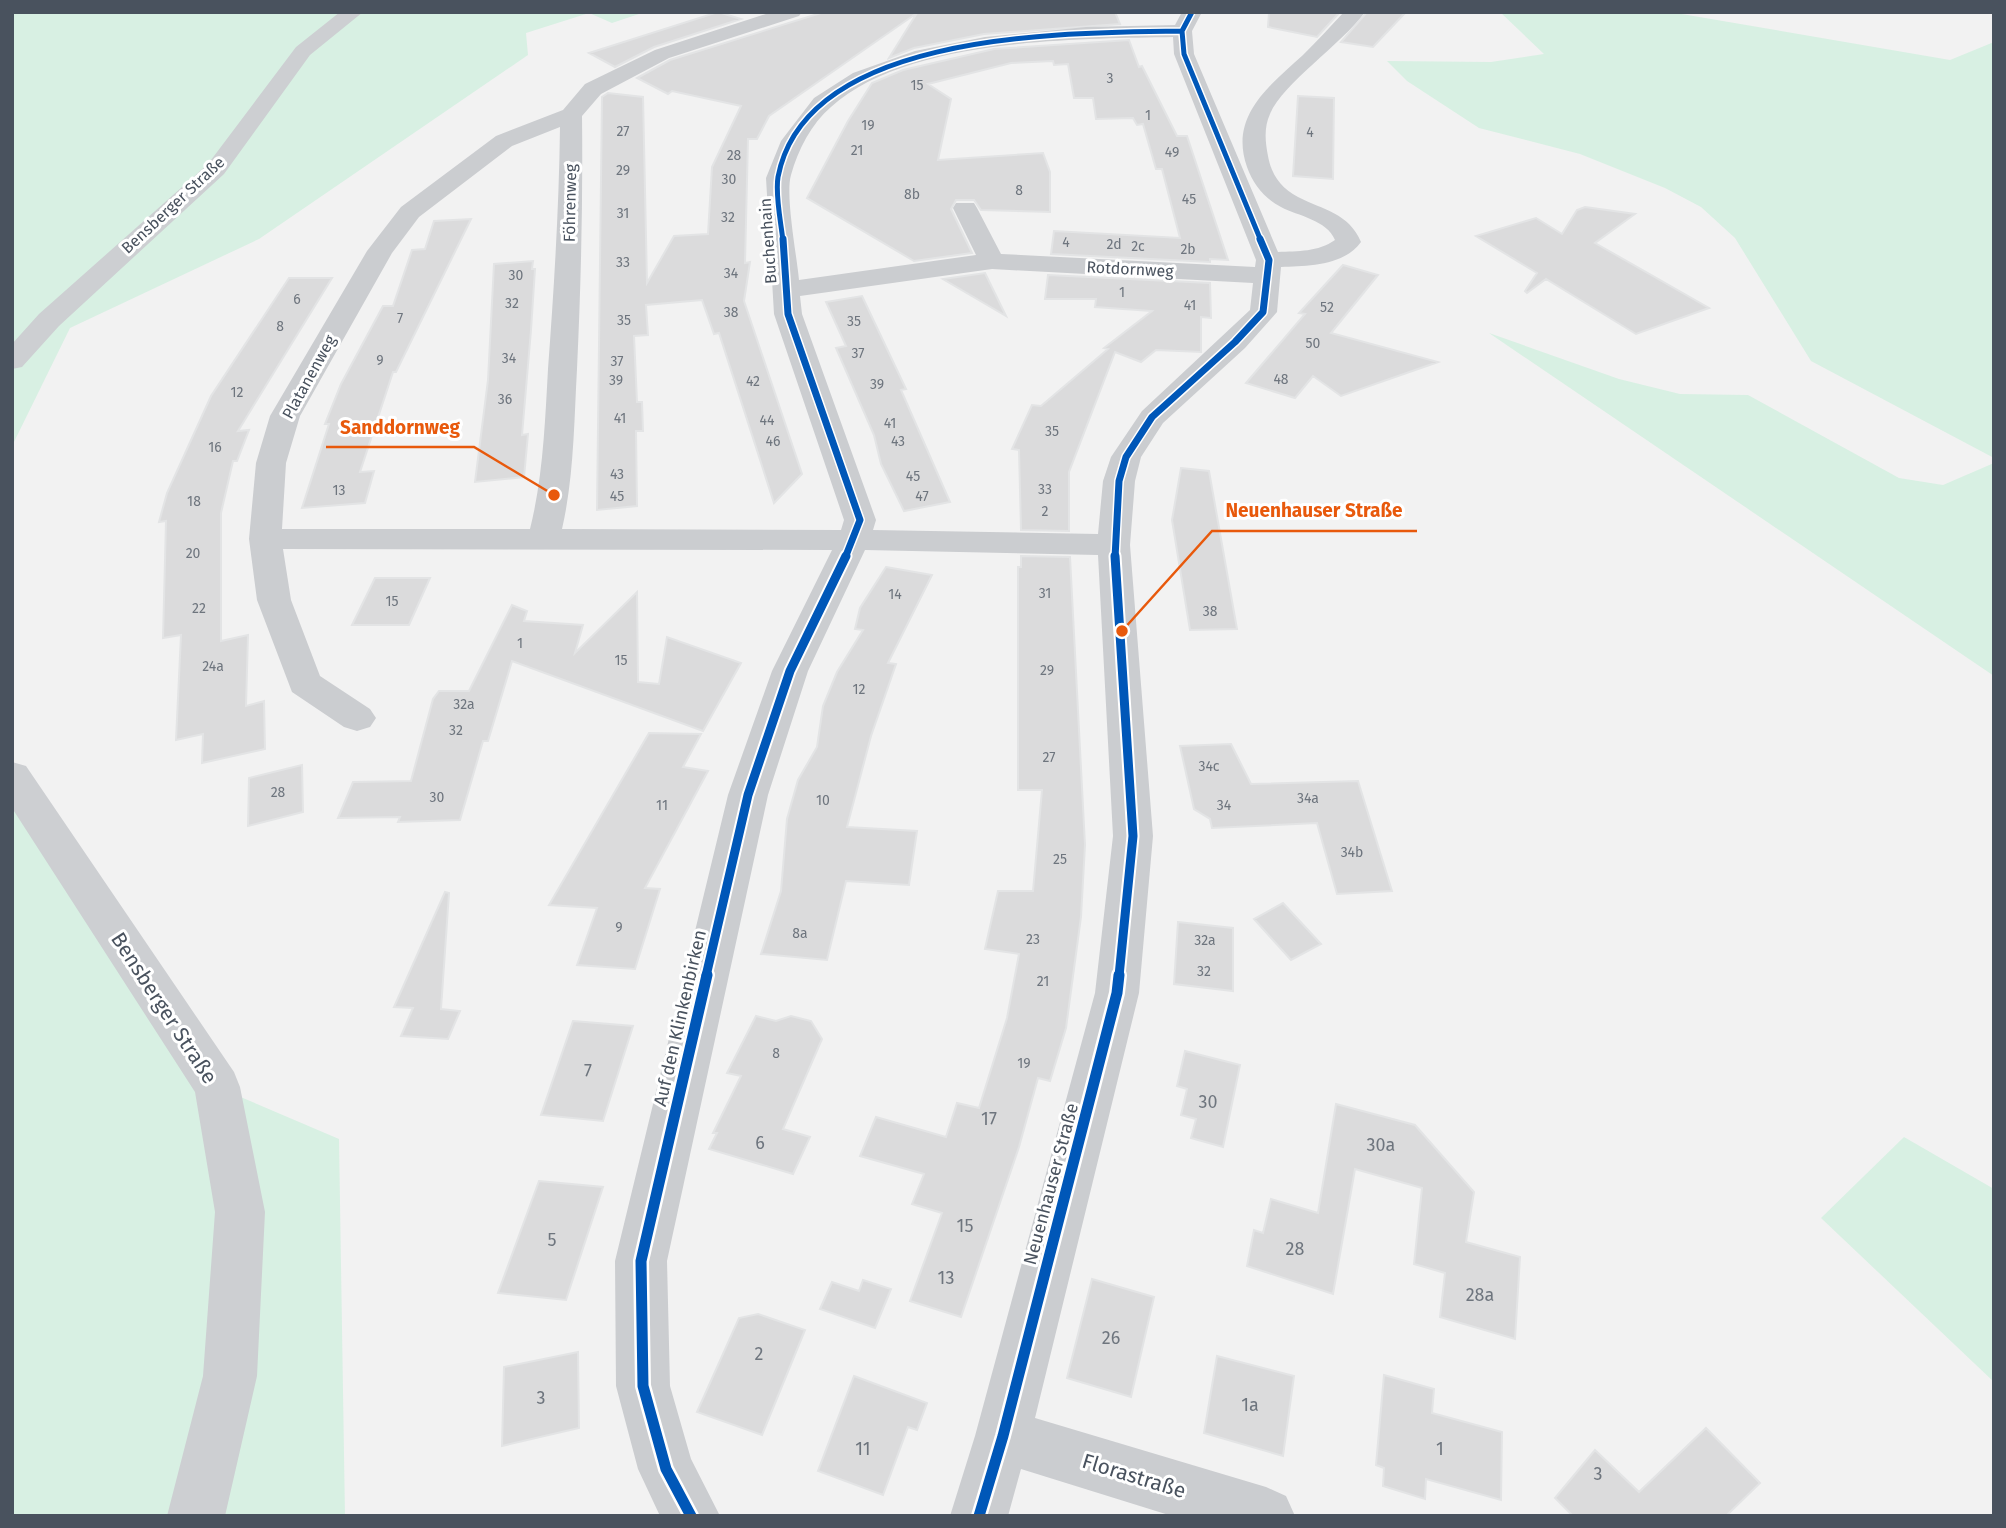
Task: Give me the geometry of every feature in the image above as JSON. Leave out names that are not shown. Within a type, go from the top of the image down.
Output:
[{"type":"main road","name":"Bensberger Straße","points":[[12,361],[58,311],[216,169],[303,51],[325,31],[353,12]]},
{"type":"main road","name":"Bensberger Straße","points":[[12,776],[217,1087],[240,1212],[230,1376],[196,1516]]},
{"type":"street","points":[[571,115],[593,89],[662,54],[792,12]]},
{"type":"street","name":"Rotdornweg","points":[[786,290],[992,261],[1268,268],[1340,250],[1349,242],[1346,232],[1331,220],[1279,198],[1261,176],[1254,150],[1255,124],[1272,92],[1311,58],[1355,12]]},
{"type":"street","name":"Neuenhauser Straße","points":[[979,1516],[1003,1436],[1117,993],[1133,836],[1114,545],[1119,481],[1138,435],[1152,417],[1263,312],[1268,268],[1216,128],[1184,54],[1187,22]]},
{"type":"street","name":"Buchenhain","points":[[854,540],[860,520],[788,314],[778,178],[792,141],[822,103],[860,77],[922,55],[985,43],[1187,22]]},
{"type":"street","name":"Platanenweg","points":[[357,718],[305,683],[274,600],[265,538],[271,463],[285,416],[380,251],[410,212],[504,141],[571,115]]},
{"type":"street","name":"Föhrenweg","points":[[544,538],[554,495],[563,366],[571,223],[571,115]]},
{"type":"street","points":[[965,208],[992,261]]},
{"type":"street","points":[[265,538],[854,540],[1114,545]]},
{"type":"street","name":"Auf den Klinkenbirken","points":[[691,1516],[666,1469],[643,1386],[641,1261],[748,795],[790,671],[854,540]]},
{"type":"street","name":"Florastraße","points":[[1003,1436],[1266,1516]]},
{"type":"green space","points":[[12,12],[645,12],[612,23],[589,13],[526,33],[528,55],[259,239],[70,328],[12,446]]},
{"type":"green space","points":[[1500,12],[1670,12],[1950,60],[1994,42],[1994,458],[1811,361],[1735,238],[1701,207],[1665,188],[1580,154],[1479,128],[1407,81],[1387,61],[1491,62],[1544,54]]},
{"type":"green space","points":[[1489,333],[1619,379],[1680,394],[1748,395],[1899,478],[1943,485],[1994,463],[1994,676]]},
{"type":"green space","points":[[12,776],[217,1087],[339,1139],[345,1516],[12,1516]]},
{"type":"green space","points":[[1904,1137],[1994,1189],[1994,1382],[1821,1218]]},
{"type":"building","points":[[718,12],[741,19],[654,47],[615,67],[589,53]]},
{"type":"building","points":[[824,12],[1115,12],[1120,24],[984,34],[914,48],[889,58],[917,13],[769,116],[757,139],[748,139],[745,263],[750,262],[744,301],[802,474],[774,503],[719,333],[714,334],[702,300],[646,305],[648,335],[634,336],[637,402],[642,402],[643,431],[636,431],[637,506],[597,510],[602,97],[608,93],[643,97],[647,283],[674,236],[708,234],[712,167],[741,106],[672,91],[668,94],[637,78],[670,60]]},
{"type":"building","points":[[1269,12],[1340,12],[1317,37],[1268,27]]},
{"type":"building","points":[[1367,12],[1406,12],[1373,47],[1341,42]]},
{"type":"building","points":[[1129,40],[1139,67],[1142,66],[1177,136],[1187,136],[1228,260],[1210,259],[1210,262],[1051,254],[1054,231],[1180,238],[1162,169],[1156,169],[1143,124],[1137,125],[1133,118],[1096,119],[1093,98],[1074,98],[1068,64],[1054,65],[1053,61],[1011,63],[928,84],[951,99],[938,160],[1043,153],[1050,172],[1050,212],[981,210],[974,200],[956,200],[951,209],[972,253],[914,261],[807,198],[848,121],[872,83],[903,70],[994,49]]},
{"type":"building","points":[[1298,96],[1334,98],[1333,179],[1293,176]]},
{"type":"building","points":[[1585,207],[1635,214],[1595,243],[1709,308],[1636,334],[1546,279],[1527,293],[1525,291],[1537,273],[1476,236],[1536,218],[1562,234],[1577,210]]},
{"type":"building","points":[[471,219],[396,372],[393,372],[360,472],[374,471],[365,503],[302,508],[329,424],[325,424],[341,384],[383,306],[393,306],[412,250],[425,249],[434,221]]},
{"type":"building","points":[[533,261],[532,269],[535,269],[522,435],[528,434],[524,477],[475,482],[488,380],[494,264]]},
{"type":"building","points":[[1343,265],[1378,275],[1331,333],[1438,362],[1341,396],[1313,376],[1295,398],[1246,383],[1305,314],[1299,313]]},
{"type":"building","points":[[985,273],[1006,316],[943,279]]},
{"type":"building","points":[[1048,275],[1210,283],[1211,318],[1201,317],[1201,352],[1156,350],[1141,362],[1115,352],[1069,472],[1069,531],[1021,530],[1019,450],[1012,449],[1032,405],[1041,406],[1108,349],[1104,348],[1152,311],[1095,307],[1096,299],[1045,299]]},
{"type":"building","points":[[289,278],[332,278],[238,431],[249,430],[237,461],[233,461],[221,513],[221,641],[248,635],[246,706],[264,701],[265,749],[202,763],[203,734],[176,740],[181,635],[163,638],[166,521],[159,522],[167,493],[211,396]]},
{"type":"building","points":[[862,296],[906,389],[901,390],[950,502],[904,511],[881,464],[874,435],[836,348],[846,346],[826,302]]},
{"type":"building","points":[[1181,468],[1209,471],[1237,629],[1190,630],[1172,520]]},
{"type":"building","points":[[1021,556],[1070,557],[1085,845],[1081,917],[1066,1028],[1050,1081],[1038,1078],[1019,1147],[961,1317],[910,1301],[942,1213],[912,1204],[924,1174],[860,1156],[876,1117],[946,1137],[957,1103],[979,1108],[1007,1018],[1019,954],[985,949],[998,891],[1033,891],[1042,790],[1018,790],[1018,567],[1021,567]]},
{"type":"building","points":[[886,567],[932,575],[888,663],[896,664],[871,736],[847,827],[917,831],[909,885],[846,881],[827,960],[761,954],[781,891],[787,819],[798,780],[817,747],[823,706],[837,672],[863,630],[855,629],[860,608]]},
{"type":"building","points":[[375,578],[430,578],[409,625],[352,625]]},
{"type":"building","points":[[637,592],[638,682],[659,684],[667,637],[741,663],[703,731],[512,661],[488,741],[483,741],[460,820],[398,822],[400,817],[338,818],[353,782],[411,781],[433,699],[439,691],[469,691],[512,605],[527,611],[524,621],[583,625],[575,653]]},
{"type":"building","points":[[649,733],[701,734],[683,767],[708,771],[645,888],[660,889],[635,969],[577,965],[597,908],[549,905]]},
{"type":"building","points":[[1231,744],[1251,784],[1358,781],[1392,891],[1337,894],[1317,823],[1212,828],[1210,819],[1194,809],[1180,746]]},
{"type":"building","points":[[302,765],[303,812],[248,826],[249,778]]},
{"type":"building","points":[[445,892],[449,893],[441,1009],[460,1011],[448,1039],[401,1036],[413,1008],[394,1007]]},
{"type":"building","points":[[1283,903],[1321,944],[1291,960],[1254,919]]},
{"type":"building","points":[[1178,922],[1233,928],[1233,991],[1174,984]]},
{"type":"building","points":[[756,1016],[776,1021],[791,1016],[811,1021],[822,1039],[783,1129],[810,1137],[793,1174],[709,1149],[717,1133],[713,1133],[741,1076],[727,1073]]},
{"type":"building","points":[[573,1021],[633,1026],[603,1121],[541,1115]]},
{"type":"building","points":[[1185,1051],[1240,1065],[1223,1147],[1191,1138],[1196,1119],[1181,1115],[1187,1089],[1177,1086]]},
{"type":"building","points":[[1336,1104],[1415,1125],[1474,1192],[1466,1242],[1520,1257],[1515,1339],[1440,1317],[1445,1273],[1414,1264],[1422,1188],[1355,1169],[1333,1294],[1247,1266],[1254,1230],[1263,1233],[1271,1199],[1318,1213]]},
{"type":"building","points":[[539,1181],[603,1187],[566,1300],[498,1293]]},
{"type":"building","points":[[1092,1279],[1154,1297],[1131,1397],[1067,1378]]},
{"type":"building","points":[[863,1280],[891,1289],[875,1328],[820,1309],[832,1282],[859,1291]]},
{"type":"building","points":[[758,1314],[805,1330],[762,1435],[697,1412],[739,1318]]},
{"type":"building","points":[[578,1352],[579,1428],[502,1446],[504,1367]]},
{"type":"building","points":[[1217,1356],[1294,1376],[1283,1456],[1204,1433]]},
{"type":"building","points":[[1384,1375],[1434,1389],[1432,1413],[1502,1432],[1501,1500],[1426,1479],[1425,1499],[1383,1486],[1384,1468],[1376,1465]]},
{"type":"building","points":[[854,1376],[927,1403],[917,1430],[908,1427],[883,1495],[818,1471]]},
{"type":"building","points":[[1706,1428],[1760,1483],[1726,1516],[1573,1516],[1555,1498],[1595,1450],[1639,1492]]},
{"type":"cycle path","points":[[979,1516],[1003,1436],[1117,993],[1133,836],[1114,545],[1119,481],[1126,457],[1152,417],[1235,342],[1263,312],[1269,260],[1184,54],[1182,31],[1192,12]]},
{"type":"cycle path","points":[[691,1516],[666,1469],[643,1386],[641,1261],[748,795],[790,671],[854,540],[860,520],[788,314],[778,178],[792,141],[822,103],[860,77],[922,55],[985,43],[1086,33],[1182,31]]},
{"type":"place","name":"Sanddornweg","points":[[554,495]]},
{"type":"place","name":"Neuenhauser Straße","points":[[1122,631]]}]
